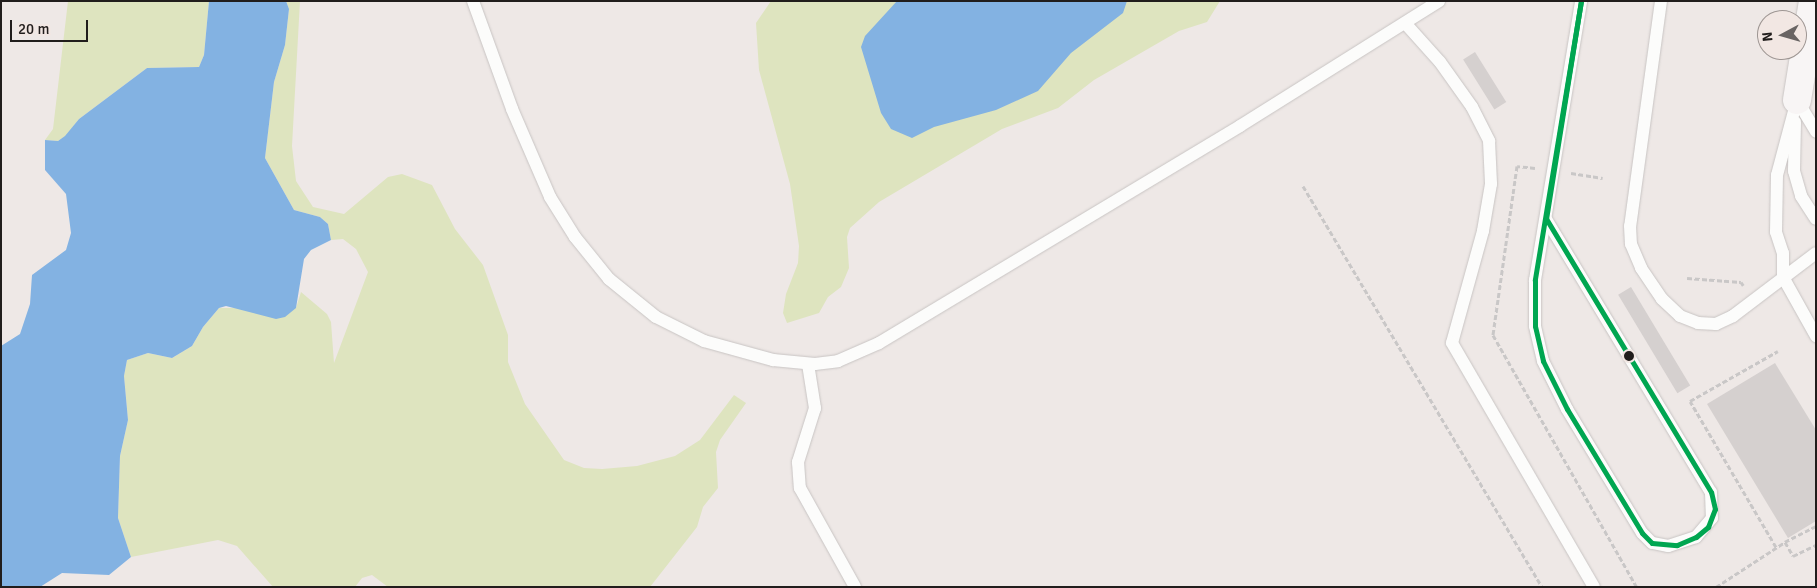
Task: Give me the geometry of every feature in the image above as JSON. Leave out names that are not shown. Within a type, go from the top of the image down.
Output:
[{"type":"street","points":[[1797,100],[1813,1]]},
{"type":"lane","points":[[473,1],[512,109],[550,198],[575,237],[609,280],[656,317],[696,338],[751,354],[808,364],[838,361],[879,343],[1240,126],[1438,1]]},
{"type":"lane","points":[[1546,219],[1712,492],[1712,518],[1696,538],[1668,546],[1652,543],[1642,533],[1567,409],[1543,361],[1535,326],[1535,280],[1580,1]]},
{"type":"lane","points":[[1661,1],[1630,226],[1630,244],[1641,268],[1662,299],[1680,316],[1698,323],[1716,324],[1733,316],[1816,253]]},
{"type":"lane","points":[[1405,23],[1440,62],[1472,107],[1489,141],[1491,184],[1485,221],[1452,343],[1594,587]]},
{"type":"lane","points":[[1797,100],[1781,152],[1775,195],[1776,232],[1783,253],[1783,277],[1816,336]]},
{"type":"lane","points":[[1797,100],[1816,132]]},
{"type":"lane","points":[[1797,100],[1794,171],[1801,196],[1816,219]]},
{"type":"lane","points":[[808,364],[816,408],[798,462],[800,488],[855,587]]},
{"type":"path","points":[[1303,186],[1542,587]]},
{"type":"path","points":[[1687,278],[1714,280]]},
{"type":"path","points":[[1776,547],[1690,401],[1778,351]]},
{"type":"path","points":[[1716,587],[1776,547],[1816,526]]},
{"type":"path","points":[[1785,542],[1793,556],[1816,545]]},
{"type":"green space","points":[[68,1],[209,1],[204,55],[199,67],[147,68],[79,119],[66,136],[58,141],[45,140],[53,129]]},
{"type":"green space","points":[[286,1],[300,1],[292,146],[296,181],[313,207],[344,214],[388,177],[402,174],[432,185],[455,229],[483,265],[508,335],[508,362],[525,404],[564,460],[584,468],[602,469],[637,466],[675,456],[700,440],[734,395],[746,403],[720,440],[716,452],[718,488],[703,507],[697,527],[650,587],[388,587],[372,575],[362,578],[355,587],[273,587],[237,546],[218,540],[131,557],[118,518],[120,456],[128,420],[124,376],[127,360],[148,353],[172,358],[192,346],[203,327],[219,308],[296,308],[301,292],[327,314],[331,322],[334,363],[368,272],[356,249],[343,239],[331,240],[328,224],[320,217],[294,210],[265,158],[274,82],[285,45],[289,9]]},
{"type":"green space","points":[[771,1],[1220,1],[1207,22],[1179,31],[1094,80],[1058,108],[1002,129],[879,202],[850,228],[847,237],[849,268],[841,287],[828,297],[819,313],[787,323],[783,313],[786,294],[798,263],[799,246],[790,184],[759,70],[756,23]]},
{"type":"water","points":[[209,1],[286,1],[289,9],[285,45],[274,82],[265,158],[294,210],[320,217],[328,224],[331,240],[311,250],[304,259],[296,308],[285,317],[276,319],[226,306],[219,308],[203,327],[192,346],[172,358],[148,353],[127,360],[124,376],[128,420],[120,456],[118,518],[131,557],[109,575],[62,573],[40,587],[1,587],[1,346],[20,334],[30,304],[32,275],[66,250],[71,233],[66,194],[45,170],[45,140],[58,141],[65,136],[79,119],[147,68],[199,67],[204,55]]},
{"type":"water","points":[[897,1],[1127,1],[1123,13],[1071,53],[1038,91],[996,110],[934,127],[912,138],[891,129],[881,113],[861,47],[865,36]]},
{"type":"building","points":[[1475,52],[1506,102],[1494,109],[1463,59]]},
{"type":"building","points":[[1631,287],[1690,386],[1677,393],[1618,295]]},
{"type":"building","points":[[1775,363],[1816,430],[1816,521],[1788,538],[1707,404]]},
{"type":"transit line","points":[[1581,1],[1546,219],[1711,492],[1715,509],[1708,527],[1696,537],[1677,545],[1652,543],[1642,533],[1567,409],[1543,361],[1535,326],[1535,280],[1581,1]]}]
